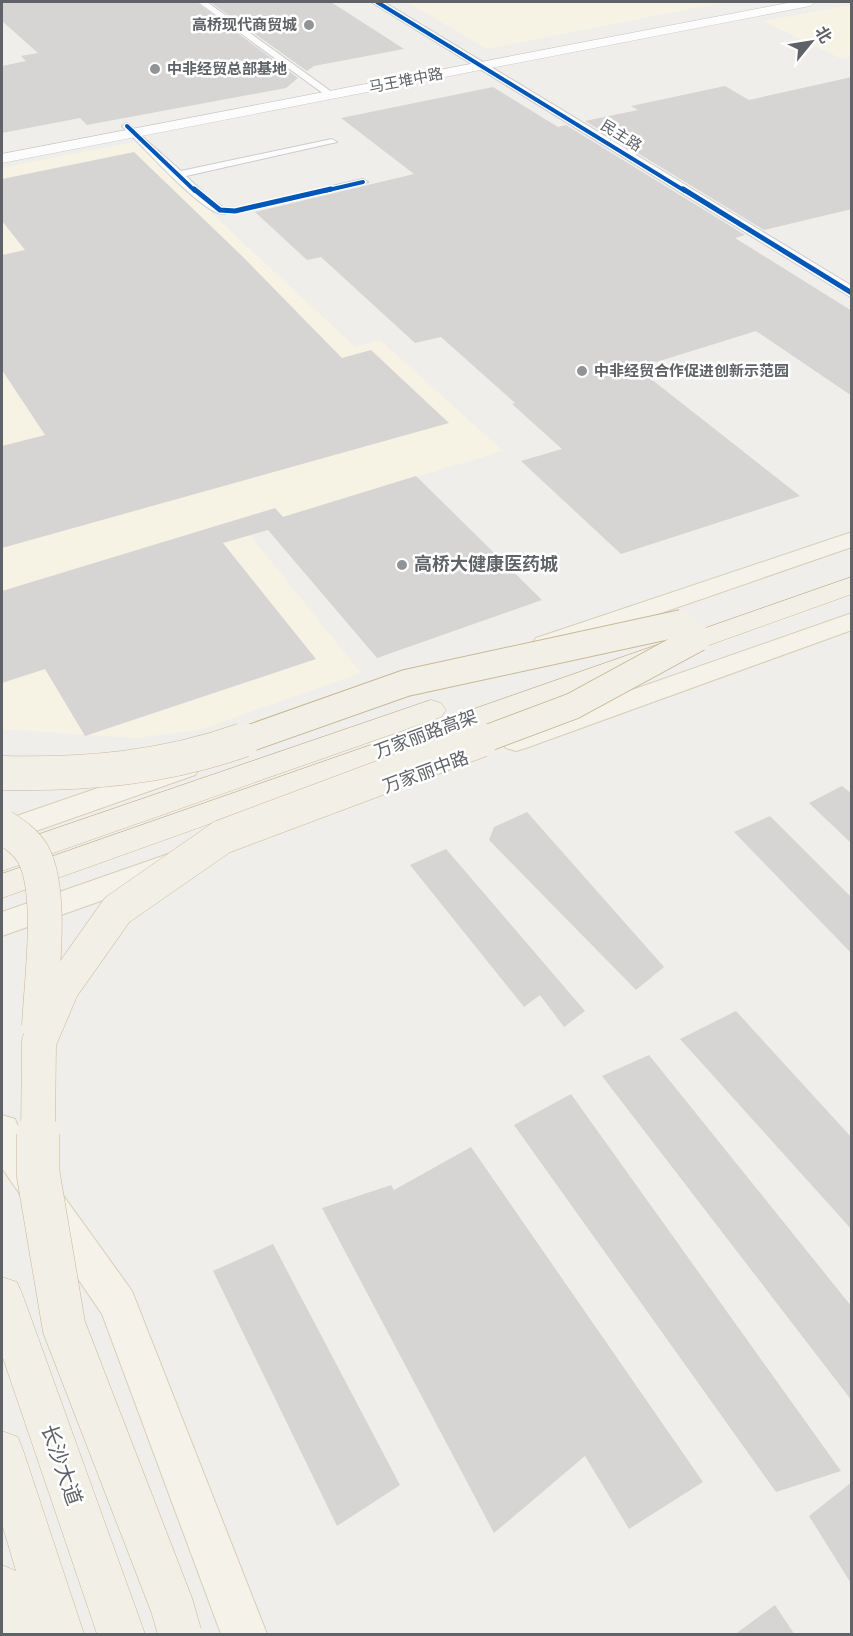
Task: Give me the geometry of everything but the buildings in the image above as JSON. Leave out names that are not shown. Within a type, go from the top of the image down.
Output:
[{"type":"highway","name":"万家丽路高架","points":[[2,886],[690,631],[852,565]]},
{"type":"highway","name":"万家丽路高架","points":[[2,859],[690,631],[852,585]]},
{"type":"highway","points":[[2,772],[51,774],[135,768],[224,747],[406,683],[690,631]]},
{"type":"highway","points":[[39,1042],[62,988],[117,910],[222,837],[573,706],[690,631]]},
{"type":"highway","points":[[2,826],[20,838],[36,860],[43,887],[38,1173],[64,1327],[172,1606],[180,1635]]},
{"type":"highway","name":"长沙大道","points":[[2,1296],[120,1635]]},
{"type":"highway","points":[[2,1453],[60,1635]]},
{"type":"highway","points":[[2,1588],[21,1635]]},
{"type":"main road","name":"马王堆中路","points":[[482,62],[767,2]]},
{"type":"main road","name":"马王堆中路","points":[[2,159],[130,130],[810,2]]},
{"type":"main road","name":"马王堆中路","points":[[2,150],[130,130]]},
{"type":"main road","points":[[2,832],[852,539]]},
{"type":"main road","name":"万家丽中路","points":[[2,924],[852,621]]},
{"type":"main road","points":[[2,1130],[9,1149],[118,1304],[244,1635]]},
{"type":"street","points":[[202,2],[326,92]]},
{"type":"street","name":"民主路","points":[[377,2],[482,62],[852,283]]},
{"type":"street","name":"民主路","points":[[390,2],[852,293]]},
{"type":"street","points":[[130,130],[211,206],[226,212],[363,182]]},
{"type":"street","points":[[177,175],[332,142]]},
{"type":"shaded area","points":[[407,2],[724,2],[487,49]]},
{"type":"shaded area","points":[[851,5],[851,57],[842,59],[763,21]]},
{"type":"shaded area","points":[[135,142],[355,347],[380,340],[503,451],[244,528],[361,673],[199,730],[136,738],[2,729],[2,168]]},
{"type":"cycle path","points":[[377,2],[852,293]]},
{"type":"cycle path","points":[[127,126],[206,201],[220,210],[235,211],[363,182]]},
{"type":"place","name":"高桥现代商贸城","points":[[309,25]]},
{"type":"place","name":"中非经贸总部基地","points":[[155,69]]},
{"type":"place","name":"中非经贸合作促进创新示范园","points":[[582,371]]},
{"type":"place","name":"高桥大健康医药城","points":[[402,565]]}]
